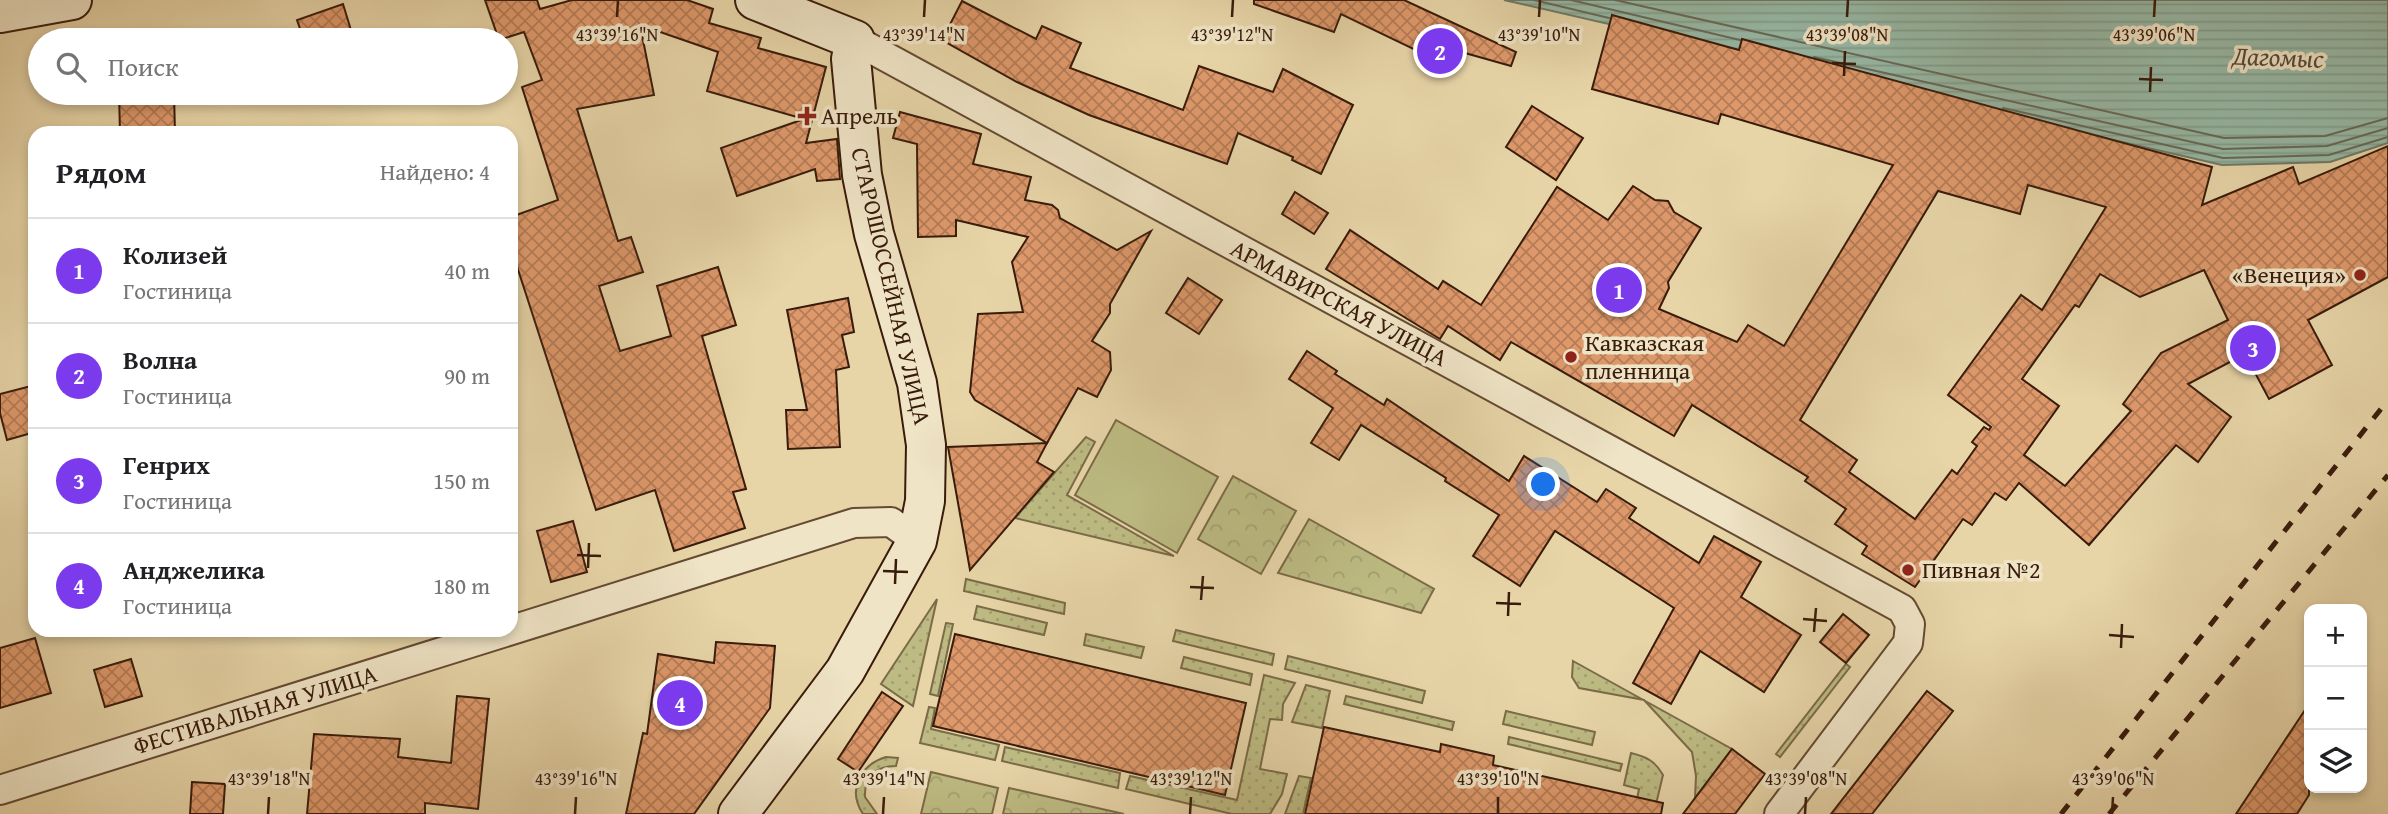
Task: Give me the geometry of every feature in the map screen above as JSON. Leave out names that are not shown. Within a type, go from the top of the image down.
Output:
[{"type":"street","points":[[0,13],[72,0]]},
{"type":"street","name":"АРМАВИРСКАЯ УЛИЦА","points":[[755,0],[855,40],[1902,609],[1910,624],[1908,643],[1779,814]]},
{"type":"street","name":"СТАРОШОССЕЙНАЯ УЛИЦА","points":[[738,814],[845,671],[917,541],[925,501],[926,445],[917,383],[874,234],[862,175],[851,59],[855,40]]},
{"type":"street","name":"ФЕСТИВАЛЬНАЯ УЛИЦА","points":[[518,628],[854,523],[891,522],[917,541]]},
{"type":"street","name":"ФЕСТИВАЛЬНАЯ УЛИЦА","points":[[0,790],[489,637]]},
{"type":"green space","points":[[1116,420],[1218,477],[1177,553],[1075,495]]},
{"type":"green space","points":[[1086,437],[1095,442],[1067,495],[1174,556],[1015,518]]},
{"type":"green space","points":[[1233,476],[1296,511],[1261,574],[1198,539]]},
{"type":"green space","points":[[1309,519],[1434,589],[1421,613],[1278,573]]},
{"type":"green space","points":[[966,579],[1065,603],[1064,614],[964,591]]},
{"type":"green space","points":[[937,599],[913,706],[881,684]]},
{"type":"green space","points":[[977,606],[1047,623],[1044,635],[974,619]]},
{"type":"green space","points":[[946,623],[953,624],[938,696],[930,694]]},
{"type":"green space","points":[[1176,630],[1274,654],[1272,665],[1173,641]]},
{"type":"green space","points":[[1086,634],[1144,647],[1141,658],[1084,645]]},
{"type":"green space","points":[[1288,656],[1425,691],[1422,703],[1285,669]]},
{"type":"green space","points":[[1184,657],[1252,674],[1250,685],[1181,668]]},
{"type":"green space","points":[[1573,661],[1643,700],[1579,688],[1572,677]]},
{"type":"green space","points":[[1846,664],[1850,667],[1780,757],[1776,754]]},
{"type":"green space","points":[[1264,675],[1295,683],[1283,704],[1282,720],[1270,719],[1260,769],[1287,774],[1282,794],[1270,814],[1232,814],[1126,789],[1130,776],[1237,800]]},
{"type":"green space","points":[[1306,685],[1330,691],[1322,728],[1292,722]]},
{"type":"green space","points":[[1346,696],[1454,722],[1452,730],[1344,704]]},
{"type":"green space","points":[[1645,701],[1732,749],[1695,798],[1696,776],[1692,752]]},
{"type":"green space","points":[[929,707],[935,708],[931,729],[999,745],[995,760],[920,743]]},
{"type":"green space","points":[[1506,711],[1595,732],[1592,745],[1503,724]]},
{"type":"green space","points":[[1509,737],[1622,764],[1620,771],[1508,744]]},
{"type":"green space","points":[[1005,747],[1120,773],[1118,788],[1002,761]]},
{"type":"green space","points":[[1631,753],[1650,760],[1663,775],[1657,800],[1647,814],[1634,814],[1639,789],[1624,785]]},
{"type":"green space","points":[[886,757],[898,758],[896,766],[883,768],[873,774],[865,790],[865,797],[877,814],[863,814],[856,796],[859,780],[869,766]]},
{"type":"green space","points":[[931,772],[998,788],[992,814],[921,814]]},
{"type":"green space","points":[[1299,776],[1311,778],[1303,814],[1285,814]]},
{"type":"green space","points":[[1009,788],[1124,814],[1003,814]]},
{"type":"water","name":"Дагомыс","points":[[1504,0],[2388,0],[2388,143],[2330,162],[2222,165]]},
{"type":"building","points":[[485,0],[537,0],[540,9],[572,0],[687,0],[713,9],[709,23],[761,38],[758,48],[826,67],[806,143],[837,139],[840,179],[817,181],[815,169],[737,196],[721,148],[804,119],[707,91],[718,52],[640,25],[654,95],[577,109],[618,241],[631,237],[643,272],[599,286],[620,351],[671,336],[657,286],[718,267],[736,325],[702,336],[746,489],[733,492],[745,528],[674,551],[655,490],[596,510],[518,270],[518,214],[558,200],[522,87],[542,80],[524,32],[518,34],[518,28],[495,28]]},
{"type":"building","points":[[1254,0],[1404,0],[1516,52],[1511,66],[1433,44],[1428,56],[1341,14],[1334,32],[1254,4]]},
{"type":"building","points":[[962,1],[1036,39],[1042,26],[1081,43],[1070,68],[1183,110],[1199,66],[1273,92],[1283,69],[1353,105],[1321,174],[1292,160],[1293,157],[1238,133],[1227,164],[1089,115],[1017,82],[942,40]]},
{"type":"building","points":[[343,4],[350,28],[300,28],[297,20]]},
{"type":"building","points":[[1612,15],[1739,50],[1742,39],[2212,167],[2202,205],[2293,167],[2299,184],[2388,146],[2388,277],[2308,320],[2332,365],[2269,399],[2245,354],[2188,384],[2231,417],[2198,462],[2176,445],[2089,545],[2019,483],[2006,500],[1995,493],[1972,525],[1963,519],[1915,587],[1862,554],[1867,546],[1835,524],[1846,509],[1805,481],[1808,477],[1692,405],[1674,436],[1511,342],[1500,360],[1448,326],[1440,339],[1326,269],[1350,230],[1438,289],[1443,281],[1481,305],[1557,187],[1608,220],[1633,186],[1655,200],[1668,201],[1674,212],[1701,228],[1668,282],[1669,288],[1659,309],[1737,342],[1748,325],[1784,346],[1893,165],[1721,114],[1718,124],[1592,89]],"holes":[[[2028,185],[2106,207],[2042,310],[2021,295],[1948,395],[1991,427],[1989,430],[1984,427],[1972,442],[1977,446],[1957,474],[1952,470],[1915,519],[1849,472],[1857,460],[1800,420],[1938,191],[2020,214]],[[2204,270],[2228,320],[2161,353],[2123,404],[2131,411],[2065,486],[2024,455],[2059,406],[2022,379],[2075,305],[2079,307],[2100,274],[2140,297]]]},
{"type":"building","points":[[119,105],[174,105],[175,126],[120,126]]},
{"type":"building","points":[[1532,106],[1583,138],[1556,180],[1506,147]]},
{"type":"building","points":[[900,112],[981,134],[973,164],[1031,177],[1025,200],[1052,205],[1058,210],[1060,218],[1117,250],[1151,231],[1110,304],[1110,313],[1092,341],[1110,352],[1111,370],[1097,397],[1078,388],[1047,443],[975,400],[970,392],[978,314],[1023,312],[1012,262],[1028,237],[956,220],[956,236],[918,237],[917,144],[893,138]]},
{"type":"building","points":[[1295,192],[1328,213],[1314,234],[1282,214]]},
{"type":"building","points":[[1188,278],[1222,300],[1199,334],[1166,313]]},
{"type":"building","points":[[848,298],[854,332],[842,335],[849,367],[836,370],[840,447],[788,449],[786,410],[807,410],[787,310]]},
{"type":"building","points":[[1307,351],[1337,371],[1335,374],[1384,405],[1387,399],[1509,481],[1524,456],[1597,502],[1606,489],[1636,508],[1629,518],[1699,563],[1714,536],[1761,562],[1741,597],[1801,635],[1764,692],[1700,651],[1671,704],[1633,683],[1674,608],[1555,531],[1520,586],[1473,556],[1499,515],[1445,481],[1446,478],[1361,425],[1339,460],[1311,443],[1333,408],[1289,379]]},
{"type":"building","points":[[28,387],[28,434],[7,440],[0,413],[0,394]]},
{"type":"building","points":[[1047,443],[1037,462],[1054,472],[970,570],[948,447]]},
{"type":"building","points":[[573,521],[587,572],[551,582],[537,531]]},
{"type":"building","points":[[1843,614],[1869,635],[1846,663],[1820,642]]},
{"type":"building","points":[[955,634],[1246,703],[1225,795],[933,726]]},
{"type":"building","points":[[35,638],[51,693],[0,708],[0,648]]},
{"type":"building","points":[[716,642],[775,646],[770,708],[694,814],[626,814],[643,733],[647,734],[658,654],[714,663]]},
{"type":"building","points":[[131,659],[142,696],[105,707],[94,670]]},
{"type":"building","points":[[1927,691],[1953,711],[1872,814],[1831,814]]},
{"type":"building","points":[[882,692],[903,706],[858,772],[838,759]]},
{"type":"building","points":[[457,696],[489,699],[478,809],[425,803],[425,814],[307,814],[314,734],[400,739],[398,757],[451,763]]},
{"type":"building","points":[[2304,712],[2304,793],[2309,795],[2297,814],[2236,814]]},
{"type":"building","points":[[1324,727],[1440,752],[1441,744],[1494,756],[1493,765],[1663,803],[1661,814],[1305,814]]},
{"type":"building","points":[[1732,749],[1765,774],[1735,814],[1683,814]]},
{"type":"building","points":[[192,782],[225,784],[223,814],[190,814]]},
{"type":"railway","points":[[2061,814],[2388,400]]},
{"type":"railway","points":[[2109,814],[2388,475]]},
{"type":"place","name":"Волна","points":[[1440,51]]},
{"type":"place","name":"Апрель","points":[[807,116]]},
{"type":"place","name":"«Венеция»","points":[[2360,275]]},
{"type":"place","name":"Колизей","points":[[1619,290]]},
{"type":"place","name":"Генрих","points":[[2253,348]]},
{"type":"place","name":"Кавказская пленница","points":[[1571,357]]},
{"type":"place","name":"Пивная №2","points":[[1908,570]]},
{"type":"place","name":"Анджелика","points":[[680,703]]}]
